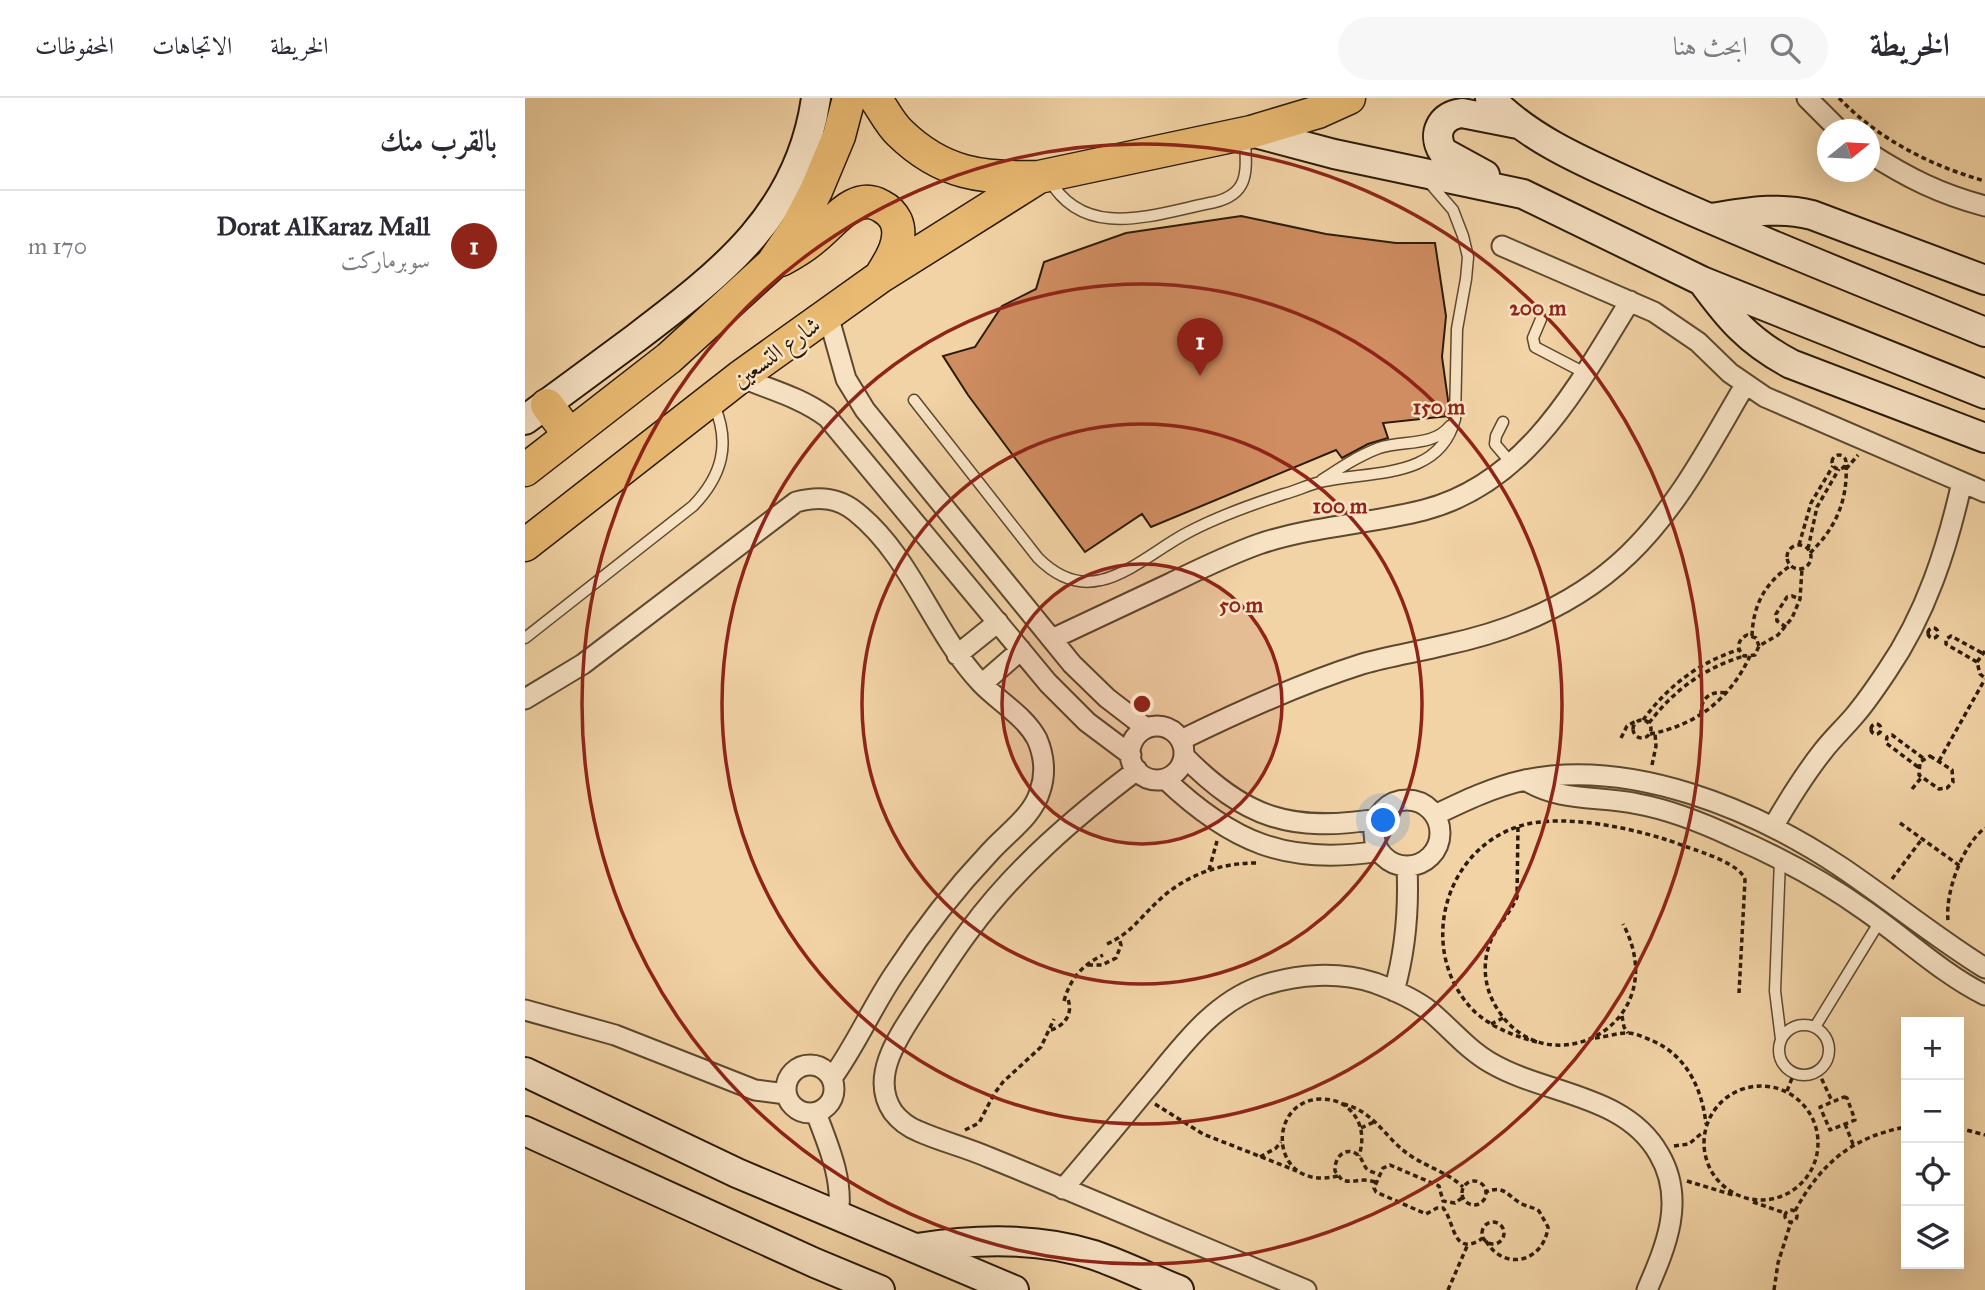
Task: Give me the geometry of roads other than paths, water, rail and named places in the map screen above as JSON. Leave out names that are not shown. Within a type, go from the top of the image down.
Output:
[{"type":"main road","points":[[569,434],[536,413],[681,304],[746,246],[775,209],[794,174],[809,132],[816,98]]},
{"type":"main road","points":[[772,264],[796,229],[816,191],[839,136],[849,98]]},
{"type":"main road","points":[[875,98],[898,132],[931,159],[970,174],[1012,178],[1043,176],[1248,132],[1318,112],[1349,98]]},
{"type":"main road","points":[[1490,98],[1520,124],[1571,156],[1709,219],[1985,332]]},
{"type":"main road","points":[[1520,124],[1462,113],[1453,115],[1445,119],[1439,127],[1438,144],[1450,158],[1702,281],[1985,394]]},
{"type":"main road","points":[[1248,132],[1334,154],[1523,194]]},
{"type":"main road","name":"شارع التسعين","points":[[525,545],[740,377],[880,277],[1043,176]]},
{"type":"main road","points":[[525,470],[669,358],[772,264],[810,242],[852,205],[865,202],[877,204],[888,211],[896,221],[896,247],[880,277]]},
{"type":"main road","points":[[1709,219],[1774,209],[1794,210],[1985,280]]},
{"type":"main road","points":[[1702,281],[1729,318],[1768,352],[1791,364],[1985,438]]},
{"type":"main road","points":[[525,1072],[737,1173],[1014,1290]]},
{"type":"main road","points":[[525,1131],[880,1290]]},
{"type":"main road","points":[[915,1248],[991,1241],[1042,1245],[1093,1255],[1179,1290]]},
{"type":"main road","points":[[815,1263],[840,1290]]},
{"type":"street","points":[[1807,98],[1826,119]]},
{"type":"street","points":[[1880,160],[1908,178],[1955,198],[1985,206]]},
{"type":"street","points":[[1502,246],[1630,301],[1677,326],[1745,385],[1787,407],[1985,492]]},
{"type":"street","points":[[1052,639],[1237,552],[1290,535],[1427,510],[1461,496],[1487,481],[1512,464],[1547,429],[1630,301]]},
{"type":"street","points":[[828,315],[840,362],[855,395],[1089,682],[1146,728]]},
{"type":"street","points":[[740,377],[790,395],[827,417],[1067,703],[1134,763],[1145,777],[1165,779],[1174,774],[1181,766],[1183,748]]},
{"type":"street","points":[[1183,748],[1249,707],[1326,676],[1365,663],[1486,635],[1524,622],[1561,604],[1595,582],[1627,556],[1655,527],[1680,494],[1745,385]]},
{"type":"street","points":[[1773,827],[1797,786],[1825,748],[1857,713],[1888,670],[1915,623],[1943,554],[1962,482]]},
{"type":"street","points":[[525,699],[583,664],[796,502],[828,498],[843,503],[874,530],[907,570],[957,655],[982,684],[1024,722],[1036,738],[1042,755],[1044,774],[1040,793],[1031,810],[964,881],[916,942],[832,1077]]},
{"type":"street","points":[[957,655],[998,622]]},
{"type":"street","points":[[982,684],[1021,650]]},
{"type":"street","points":[[1134,763],[1132,744],[1137,735],[1146,728],[1166,727],[1175,733],[1183,748],[1218,788],[1237,801],[1280,819],[1328,825],[1377,819]]},
{"type":"street","points":[[1134,763],[1032,860],[969,930],[917,1008],[886,1063],[886,1096],[903,1123],[917,1131],[985,1156],[1306,1290]]},
{"type":"street","points":[[1435,815],[1464,801],[1525,780],[1583,775],[1644,781],[1703,799],[1773,827],[1841,867],[1880,895],[1895,924],[1938,965],[1985,995]]},
{"type":"street","points":[[1165,779],[1214,821],[1274,849],[1327,856],[1379,851]]},
{"type":"street","points":[[1525,780],[1555,794],[1637,803],[1699,822],[1780,859],[1895,924],[1958,951],[1985,968]]},
{"type":"street","points":[[1400,801],[1420,802],[1435,815],[1441,834],[1439,845],[1426,861],[1417,866],[1396,865],[1386,860],[1379,851],[1374,841],[1374,830],[1377,819],[1390,804],[1400,801]]},
{"type":"street","points":[[1394,991],[1408,925],[1407,867]]},
{"type":"street","points":[[1063,1189],[1195,1031],[1214,1014],[1258,987],[1282,980],[1328,975],[1373,983],[1394,991],[1429,1011],[1490,1062],[1513,1074],[1615,1111],[1633,1123],[1660,1155],[1672,1196],[1668,1238],[1647,1290]]},
{"type":"street","points":[[525,1010],[615,1035],[755,1090],[786,1094]]},
{"type":"street","points":[[813,1065],[824,1069],[832,1077],[835,1088],[833,1099],[826,1108],[807,1114],[797,1111],[789,1104],[786,1082],[791,1072],[801,1066],[813,1065]]},
{"type":"street","points":[[816,1113],[837,1174],[840,1204],[838,1217]]},
{"type":"lane","points":[[1043,176],[1065,201],[1078,210],[1108,220],[1215,202],[1227,199],[1243,183],[1248,132]]},
{"type":"lane","points":[[914,401],[1038,558],[1059,575],[1086,582],[1113,577],[1187,533],[1220,517],[1318,482],[1417,465],[1442,447],[1455,419],[1457,329],[1468,268],[1466,246],[1453,210],[1443,195],[1415,171]]},
{"type":"lane","points":[[1541,319],[1533,338],[1535,347],[1585,373]]},
{"type":"lane","points":[[525,638],[693,506],[706,492],[716,475],[722,456],[723,437],[712,400]]},
{"type":"lane","points":[[1318,482],[1369,452],[1440,436],[1455,419]]},
{"type":"lane","points":[[1503,422],[1495,444],[1512,464]]},
{"type":"lane","points":[[1780,859],[1775,991],[1781,1039],[1780,1059],[1794,1073],[1811,1075],[1825,1065],[1830,1048],[1823,1032],[1815,1027],[1805,1024],[1796,1026],[1787,1031],[1781,1039]]},
{"type":"lane","points":[[1815,1027],[1895,924]]},
{"type":"place","name":"Dorat AlKaraz Mall","points":[[1200,376]]}]
